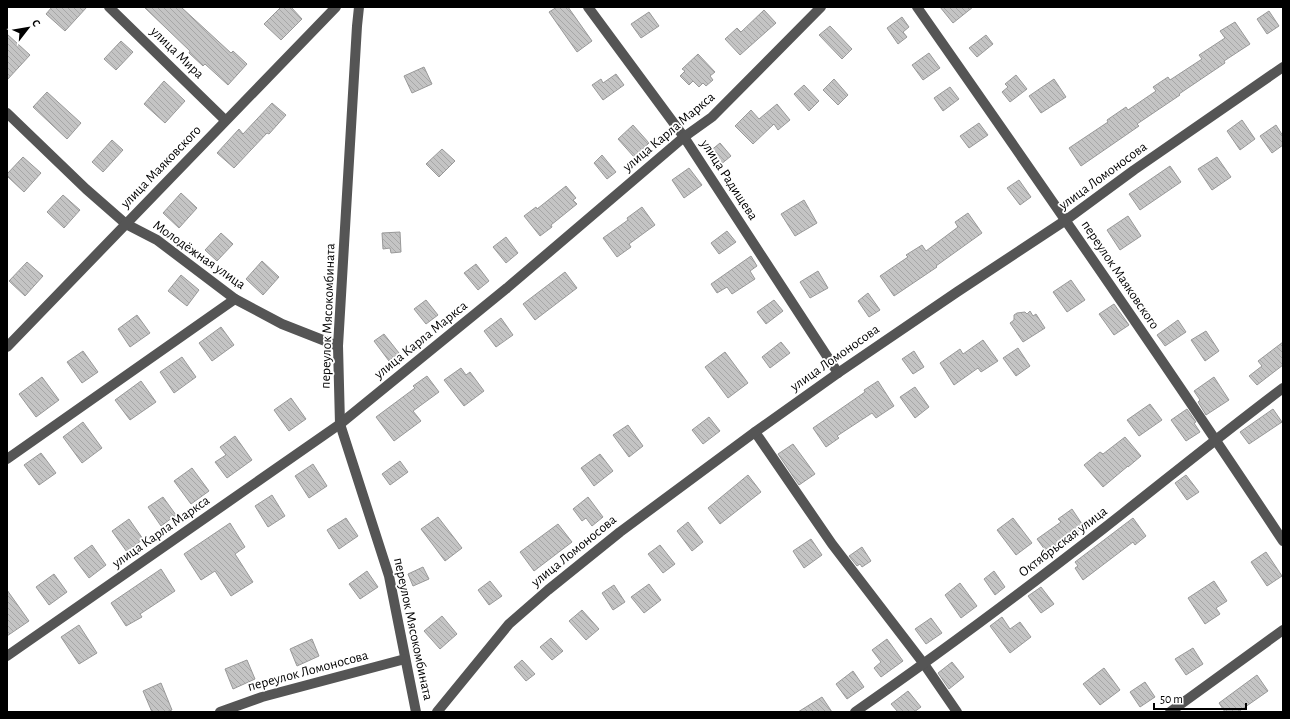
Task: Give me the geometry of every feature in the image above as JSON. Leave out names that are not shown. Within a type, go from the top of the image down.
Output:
[{"type":"street","name":"улица Мира","points":[[109,7],[225,120]]},
{"type":"street","name":"улица Маяковского","points":[[8,343],[126,224],[336,7]]},
{"type":"street","name":"переулок Мясокомбината","points":[[359,7],[338,346],[340,424],[389,576],[416,712]]},
{"type":"street","name":"улица Радищева","points":[[588,7],[684,137],[838,373]]},
{"type":"street","name":"улица Карла Маркса","points":[[7,656],[340,424],[507,288],[684,137],[712,117],[821,7]]},
{"type":"street","name":"переулок Маяковского","points":[[917,7],[1066,220],[1283,541]]},
{"type":"street","name":"улица Ломоносова","points":[[436,712],[509,624],[548,590],[620,532],[754,432],[838,373],[1066,220],[1134,170],[1283,67]]},
{"type":"street","name":"Молодёжная улица","points":[[7,113],[86,189],[126,224],[157,240],[235,299],[282,324],[338,346]]},
{"type":"street","points":[[7,459],[235,299]]},
{"type":"street","name":"Октябрьская улица","points":[[855,712],[924,664],[1102,529],[1215,439],[1283,388]]},
{"type":"street","points":[[754,432],[832,544],[924,664],[957,712]]},
{"type":"street","points":[[1170,712],[1283,630]]},
{"type":"street","name":"переулок Ломоносова","points":[[220,712],[262,697],[406,659]]},
{"type":"building","points":[[52,7],[87,7],[65,31],[46,14]]},
{"type":"building","points":[[144,7],[181,7],[231,53],[233,51],[247,64],[228,85],[205,64],[203,66],[189,53],[190,51]]},
{"type":"building","points":[[281,7],[291,7],[302,19],[281,40],[264,24]]},
{"type":"building","points":[[557,7],[568,7],[592,41],[577,52],[549,12]]},
{"type":"building","points":[[940,7],[973,7],[953,23]]},
{"type":"building","points":[[764,10],[776,23],[740,55],[725,39],[737,28],[741,32]]},
{"type":"building","points":[[1269,11],[1279,26],[1267,34],[1257,19]]},
{"type":"building","points":[[649,12],[659,26],[641,38],[631,24]]},
{"type":"building","points":[[902,17],[909,27],[903,32],[907,37],[898,44],[887,28]]},
{"type":"building","points":[[1235,22],[1250,44],[1137,124],[1139,126],[1081,166],[1069,148],[1108,122],[1107,120],[1126,107],[1128,110],[1156,91],[1153,87],[1168,77],[1170,80],[1202,59],[1199,55],[1225,38],[1220,31]]},
{"type":"building","points":[[830,26],[852,49],[842,59],[819,35]]},
{"type":"building","points":[[7,34],[30,55],[7,80]]},
{"type":"building","points":[[986,35],[993,44],[977,57],[969,48]]},
{"type":"building","points":[[121,41],[133,52],[116,70],[104,59]]},
{"type":"building","points":[[929,53],[940,68],[923,80],[912,65]]},
{"type":"building","points":[[698,54],[715,72],[710,76],[713,80],[706,86],[703,83],[699,87],[693,81],[689,85],[680,76],[685,71],[682,69]]},
{"type":"building","points":[[424,67],[432,84],[412,93],[404,76]]},
{"type":"building","points":[[616,74],[624,85],[603,100],[592,85],[601,79],[603,83]]},
{"type":"building","points":[[1016,75],[1027,89],[1010,102],[1002,92],[1008,87],[1005,84]]},
{"type":"building","points":[[834,79],[848,95],[838,105],[823,90]]},
{"type":"building","points":[[1054,79],[1066,97],[1041,113],[1029,96]]},
{"type":"building","points":[[164,81],[185,101],[165,123],[144,104]]},
{"type":"building","points":[[804,85],[819,101],[809,111],[794,94]]},
{"type":"building","points":[[950,87],[959,99],[943,111],[934,98]]},
{"type":"building","points":[[47,92],[81,123],[67,139],[33,107]]},
{"type":"building","points":[[272,103],[286,115],[234,168],[217,153],[239,129],[243,134]]},
{"type":"building","points":[[777,104],[790,120],[778,130],[774,124],[753,144],[735,126],[751,110],[759,119]]},
{"type":"building","points":[[1242,120],[1255,139],[1240,150],[1227,131]]},
{"type":"building","points":[[979,123],[988,135],[969,148],[960,136]]},
{"type":"building","points":[[633,125],[649,143],[634,157],[618,139]]},
{"type":"building","points":[[1276,125],[1283,136],[1283,145],[1272,153],[1260,136]]},
{"type":"building","points":[[112,140],[123,150],[103,172],[92,162]]},
{"type":"building","points":[[720,143],[731,156],[720,165],[709,152]]},
{"type":"building","points":[[442,149],[455,161],[439,177],[426,164]]},
{"type":"building","points":[[602,155],[616,172],[607,179],[594,163]]},
{"type":"building","points":[[23,157],[41,173],[24,192],[7,176],[7,174]]},
{"type":"building","points":[[1217,157],[1231,177],[1212,190],[1198,169]]},
{"type":"building","points":[[1170,166],[1181,182],[1140,210],[1129,194]]},
{"type":"building","points":[[689,168],[702,185],[684,198],[672,180]]},
{"type":"building","points":[[1019,180],[1031,197],[1020,205],[1007,188]]},
{"type":"building","points":[[566,186],[576,198],[573,200],[577,204],[540,236],[524,216],[536,207],[537,209]]},
{"type":"building","points":[[181,193],[197,208],[179,228],[163,213]]},
{"type":"building","points":[[63,195],[80,210],[64,228],[47,212]]},
{"type":"building","points":[[804,200],[817,223],[795,236],[781,214]]},
{"type":"building","points":[[642,207],[655,225],[629,244],[631,247],[617,257],[603,238],[628,220],[627,218]]},
{"type":"building","points":[[968,213],[982,233],[936,266],[937,267],[894,296],[880,276],[908,257],[906,255],[922,245],[926,251],[958,227],[955,222]]},
{"type":"building","points":[[1128,216],[1141,236],[1120,250],[1107,230]]},
{"type":"building","points":[[727,231],[736,242],[719,254],[711,243]]},
{"type":"building","points":[[400,232],[401,252],[391,253],[390,248],[383,249],[382,233]]},
{"type":"building","points":[[221,233],[233,244],[217,261],[205,250]]},
{"type":"building","points":[[506,237],[518,253],[506,263],[493,247]]},
{"type":"building","points":[[751,256],[757,266],[750,271],[755,279],[732,294],[727,287],[717,293],[711,284]]},
{"type":"building","points":[[262,261],[279,277],[263,295],[246,279]]},
{"type":"building","points":[[27,262],[43,276],[25,296],[9,281]]},
{"type":"building","points":[[476,264],[489,281],[478,290],[464,273]]},
{"type":"building","points":[[818,271],[828,288],[810,298],[800,282]]},
{"type":"building","points":[[565,272],[577,288],[535,320],[523,304]]},
{"type":"building","points":[[181,275],[199,290],[187,306],[168,291]]},
{"type":"building","points":[[1071,280],[1085,300],[1067,312],[1053,292]]},
{"type":"building","points":[[868,293],[880,310],[869,317],[858,301]]},
{"type":"building","points":[[426,300],[438,315],[426,324],[414,309]]},
{"type":"building","points":[[774,300],[783,311],[766,324],[757,312]]},
{"type":"building","points":[[1114,304],[1129,325],[1114,335],[1099,314]]},
{"type":"building","points":[[1030,311],[1033,316],[1036,314],[1045,328],[1023,342],[1010,323],[1014,320],[1014,315],[1017,313],[1025,312],[1027,314]]},
{"type":"building","points":[[137,315],[150,333],[130,347],[118,329]]},
{"type":"building","points":[[501,318],[513,335],[496,347],[484,331]]},
{"type":"building","points":[[1178,320],[1186,332],[1165,346],[1157,335]]},
{"type":"building","points":[[221,327],[234,345],[212,361],[199,343]]},
{"type":"building","points":[[1206,331],[1219,351],[1205,361],[1191,340]]},
{"type":"building","points":[[384,334],[399,353],[389,361],[374,341]]},
{"type":"building","points":[[983,340],[998,361],[981,372],[978,368],[954,385],[940,363],[960,349],[963,354]]},
{"type":"building","points":[[781,342],[790,353],[770,368],[762,357]]},
{"type":"building","points":[[1283,342],[1283,365],[1257,385],[1249,376],[1262,366],[1258,361]]},
{"type":"building","points":[[1018,348],[1030,366],[1016,376],[1003,358]]},
{"type":"building","points":[[83,351],[98,372],[82,383],[67,362]]},
{"type":"building","points":[[914,351],[924,367],[913,374],[902,359]]},
{"type":"building","points":[[725,352],[748,383],[728,398],[705,367]]},
{"type":"building","points":[[182,357],[196,377],[174,393],[160,372]]},
{"type":"building","points":[[461,368],[466,375],[470,372],[484,391],[464,406],[444,380]]},
{"type":"building","points":[[427,376],[439,392],[413,411],[421,421],[394,441],[376,417],[415,388],[413,386]]},
{"type":"building","points":[[42,377],[59,400],[36,417],[19,394]]},
{"type":"building","points":[[1214,377],[1229,400],[1206,415],[1198,402],[1200,400],[1194,391]]},
{"type":"building","points":[[141,381],[156,402],[130,420],[115,400]]},
{"type":"building","points":[[878,381],[894,406],[876,418],[872,413],[837,436],[839,438],[826,447],[813,428],[865,392],[864,390]]},
{"type":"building","points":[[915,387],[929,407],[915,418],[900,397]]},
{"type":"building","points":[[291,398],[306,419],[289,431],[274,410]]},
{"type":"building","points":[[1150,404],[1162,420],[1139,436],[1127,420]]},
{"type":"building","points":[[1187,409],[1196,422],[1194,423],[1200,432],[1186,441],[1171,420]]},
{"type":"building","points":[[1273,409],[1282,422],[1249,444],[1240,432]]},
{"type":"building","points":[[709,417],[720,431],[703,444],[692,430]]},
{"type":"building","points":[[83,422],[102,448],[82,463],[63,437]]},
{"type":"building","points":[[628,425],[643,446],[629,457],[613,435]]},
{"type":"building","points":[[235,436],[252,460],[227,478],[215,462],[226,455],[220,447]]},
{"type":"building","points":[[1125,437],[1141,456],[1103,487],[1084,465],[1100,452],[1103,454]]},
{"type":"building","points":[[793,444],[815,474],[799,485],[778,454]]},
{"type":"building","points":[[41,453],[56,473],[39,485],[24,465]]},
{"type":"building","points":[[600,454],[613,471],[594,486],[581,468]]},
{"type":"building","points":[[400,461],[408,472],[390,485],[382,474]]},
{"type":"building","points":[[313,464],[327,486],[309,498],[295,476]]},
{"type":"building","points":[[192,468],[209,491],[191,504],[174,481]]},
{"type":"building","points":[[748,475],[761,492],[720,524],[708,508]]},
{"type":"building","points":[[1186,475],[1199,492],[1187,500],[1175,483]]},
{"type":"building","points":[[272,495],[285,516],[268,527],[255,506]]},
{"type":"building","points":[[163,497],[176,515],[161,526],[148,507]]},
{"type":"building","points":[[588,497],[603,517],[592,526],[586,518],[582,521],[573,509]]},
{"type":"building","points":[[1072,509],[1084,527],[1048,554],[1037,539],[1061,522],[1058,519]]},
{"type":"building","points":[[438,517],[462,548],[445,561],[421,529]]},
{"type":"building","points":[[346,518],[358,536],[339,549],[327,530]]},
{"type":"building","points":[[1013,518],[1032,543],[1016,555],[997,530]]},
{"type":"building","points":[[1133,518],[1146,536],[1135,545],[1133,542],[1083,580],[1075,568],[1078,566],[1075,562]]},
{"type":"building","points":[[129,519],[143,539],[127,552],[112,531]]},
{"type":"building","points":[[688,522],[703,542],[692,551],[677,531]]},
{"type":"building","points":[[230,523],[245,547],[235,554],[253,582],[231,596],[215,571],[201,580],[184,554]]},
{"type":"building","points":[[558,524],[572,542],[534,571],[520,552]]},
{"type":"building","points":[[811,539],[822,555],[804,568],[793,551]]},
{"type":"building","points":[[92,545],[106,565],[89,578],[74,558]]},
{"type":"building","points":[[660,545],[675,564],[663,573],[648,554]]},
{"type":"building","points":[[862,547],[871,561],[862,567],[860,564],[857,566],[849,556]]},
{"type":"building","points":[[1266,552],[1282,576],[1267,586],[1251,562]]},
{"type":"building","points":[[423,567],[429,579],[413,586],[408,574]]},
{"type":"building","points":[[161,569],[175,591],[140,614],[142,617],[126,626],[111,603]]},
{"type":"building","points":[[367,571],[378,587],[360,599],[349,584]]},
{"type":"building","points":[[994,571],[1005,587],[995,595],[984,579]]},
{"type":"building","points":[[54,574],[67,592],[49,605],[36,587]]},
{"type":"building","points":[[490,581],[502,596],[489,605],[478,590]]},
{"type":"building","points":[[1214,581],[1227,601],[1216,608],[1220,614],[1205,624],[1188,598]]},
{"type":"building","points":[[960,583],[977,606],[961,618],[945,595]]},
{"type":"building","points":[[649,584],[661,600],[644,613],[631,597]]},
{"type":"building","points":[[614,585],[625,602],[613,610],[602,593]]},
{"type":"building","points":[[1041,587],[1054,604],[1041,613],[1028,596]]},
{"type":"building","points":[[7,590],[29,621],[7,636]]},
{"type":"building","points":[[582,610],[599,629],[586,640],[569,621]]},
{"type":"building","points":[[442,616],[457,634],[440,649],[424,631]]},
{"type":"building","points":[[1002,617],[1010,629],[1020,622],[1031,637],[1010,653],[990,626]]},
{"type":"building","points":[[931,618],[942,633],[926,644],[915,629]]},
{"type":"building","points":[[79,625],[97,653],[79,664],[61,637]]},
{"type":"building","points":[[551,638],[563,651],[552,660],[540,647]]},
{"type":"building","points":[[312,639],[319,656],[297,666],[290,649]]},
{"type":"building","points":[[887,639],[903,661],[881,677],[874,668],[881,662],[872,650]]},
{"type":"building","points":[[1193,648],[1203,664],[1186,675],[1175,659]]},
{"type":"building","points":[[247,660],[255,679],[233,689],[225,669]]},
{"type":"building","points":[[522,660],[535,674],[526,681],[514,667]]},
{"type":"building","points":[[952,662],[964,677],[949,689],[938,673]]},
{"type":"building","points":[[1104,668],[1120,690],[1100,705],[1083,684]]},
{"type":"building","points":[[853,671],[864,687],[847,699],[836,684]]},
{"type":"building","points":[[1257,675],[1268,691],[1238,712],[1225,712],[1219,703]]},
{"type":"building","points":[[1145,682],[1155,697],[1140,707],[1130,692]]},
{"type":"building","points":[[161,683],[172,710],[166,712],[152,712],[143,691]]},
{"type":"building","points":[[908,691],[921,707],[914,712],[898,712],[891,704]]},
{"type":"building","points":[[822,697],[832,712],[798,712]]}]
